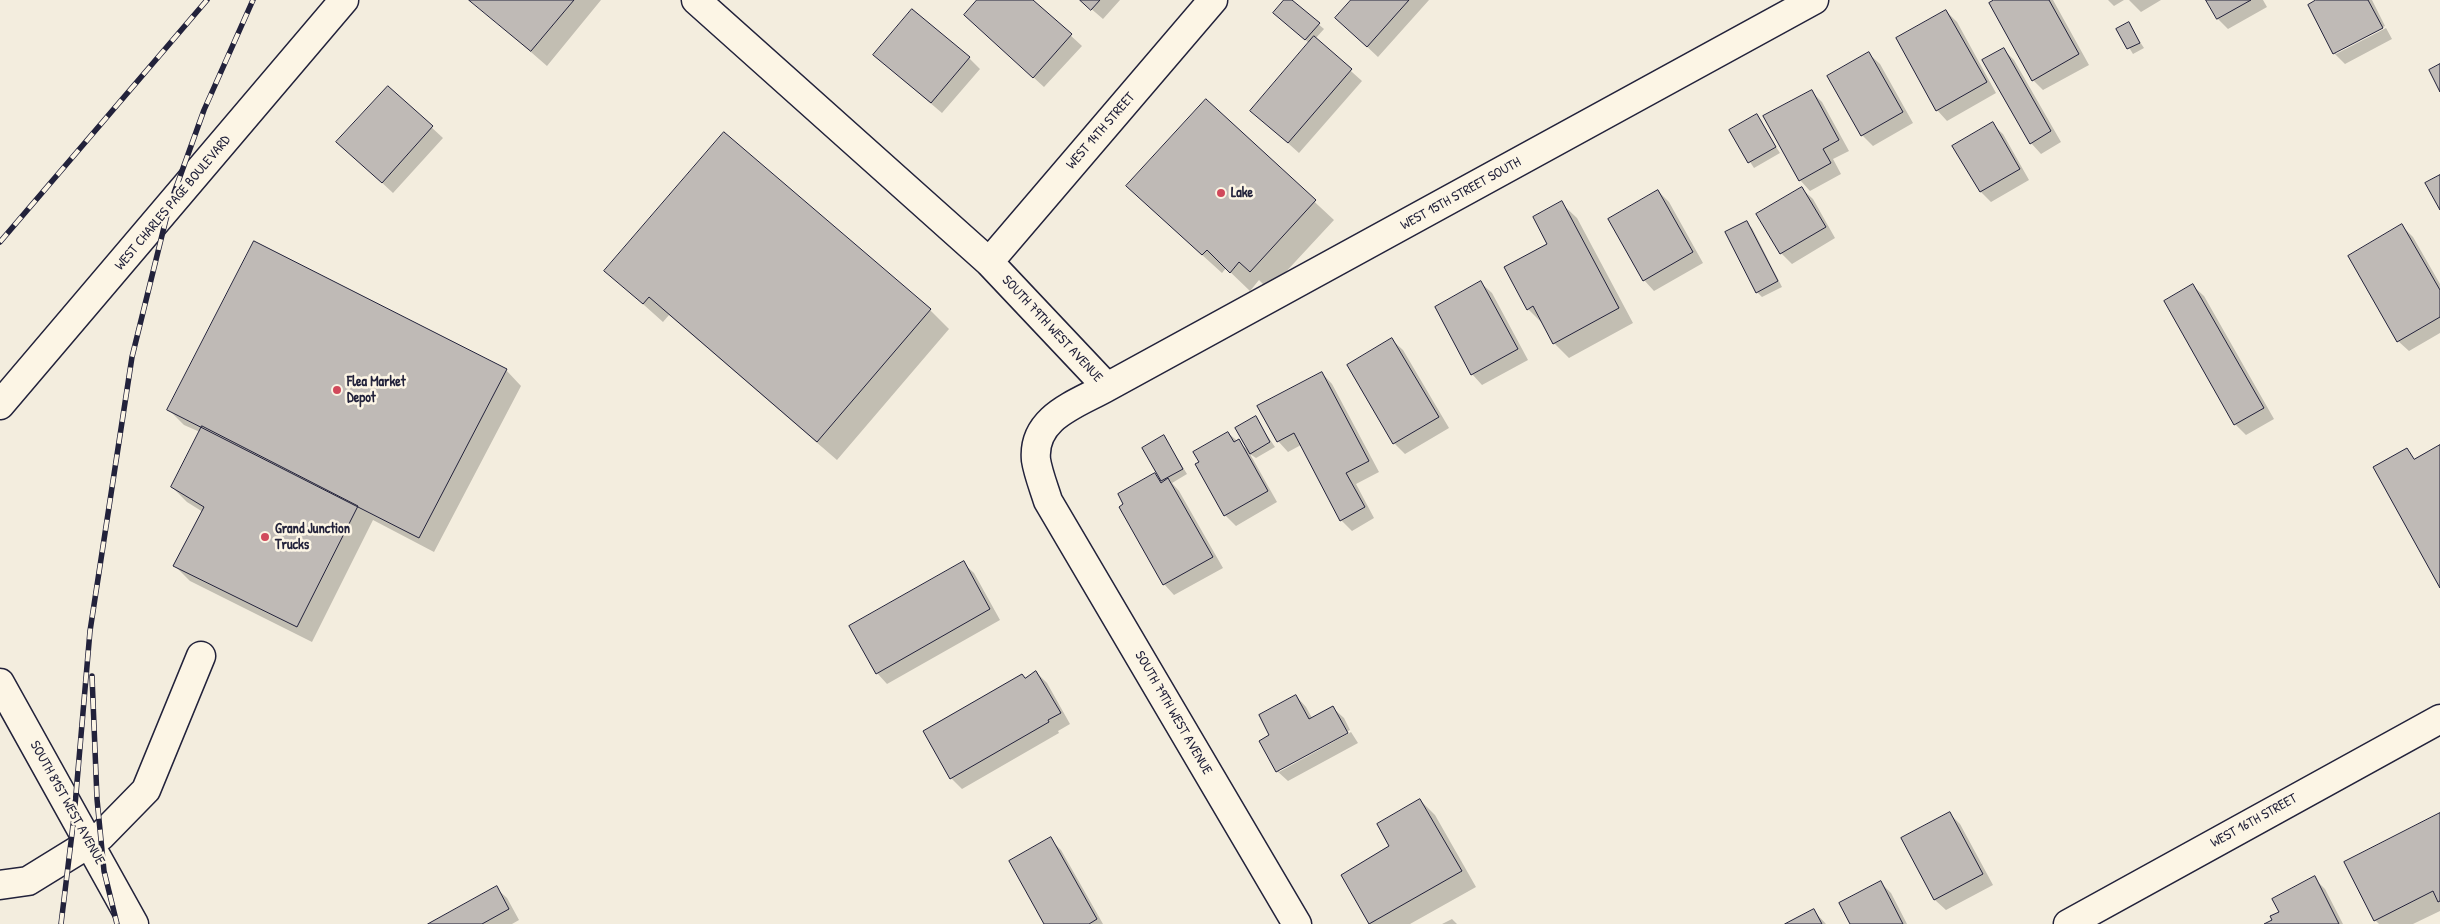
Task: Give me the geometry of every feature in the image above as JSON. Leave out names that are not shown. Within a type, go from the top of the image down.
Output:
[{"type":"street","name":"WEST CHARLES PAGE BOULEVARD","points":[[0,405],[344,0]]},
{"type":"street","name":"SOUTH 79TH WEST AVENUE","points":[[696,0],[989,262],[1107,387],[1048,420],[1037,438],[1036,460],[1048,501],[1297,924]]},
{"type":"street","name":"WEST 14TH STREET","points":[[989,262],[1213,0]]},
{"type":"street","name":"WEST 15TH STREET SOUTH","points":[[1107,387],[1814,0]]},
{"type":"street","points":[[0,885],[28,881],[101,836],[146,790],[201,656]]},
{"type":"street","name":"SOUTH 81ST WEST AVENUE","points":[[0,683],[134,924]]},
{"type":"street","name":"WEST 16TH STREET","points":[[2068,924],[2096,917],[2440,719]]},
{"type":"building","points":[[469,0],[574,0],[531,51]]},
{"type":"building","points":[[977,0],[1033,0],[1072,34],[1033,78],[964,15]]},
{"type":"building","points":[[1080,0],[1100,0],[1091,10]]},
{"type":"building","points":[[1284,0],[1292,0],[1320,23],[1305,40],[1273,13]]},
{"type":"building","points":[[1351,0],[1409,0],[1367,47],[1335,18]]},
{"type":"building","points":[[1994,0],[2049,0],[2079,54],[2032,81],[1989,3]]},
{"type":"building","points":[[2206,0],[2251,0],[2217,19]]},
{"type":"building","points":[[2316,0],[2368,0],[2383,28],[2333,54],[2308,5]]},
{"type":"building","points":[[912,9],[970,57],[931,103],[873,55]]},
{"type":"building","points":[[1946,10],[1987,82],[1936,111],[1896,38]]},
{"type":"building","points":[[2129,22],[2140,43],[2127,49],[2116,29]]},
{"type":"building","points":[[1314,36],[1352,69],[1288,143],[1250,111]]},
{"type":"building","points":[[2004,48],[2051,131],[2030,144],[1982,60]]},
{"type":"building","points":[[1869,52],[1903,112],[1861,136],[1827,76]]},
{"type":"building","points":[[2440,64],[2440,92],[2429,70]]},
{"type":"building","points":[[388,86],[433,126],[382,183],[336,142]]},
{"type":"building","points":[[1812,90],[1839,140],[1823,149],[1831,163],[1799,181],[1763,116]]},
{"type":"building","name":"Lake","points":[[1206,99],[1316,200],[1250,272],[1239,262],[1230,273],[1207,250],[1202,255],[1126,186]]},
{"type":"building","points":[[1757,114],[1776,147],[1748,163],[1729,130]]},
{"type":"building","points":[[1993,122],[2020,169],[1980,192],[1952,146]]},
{"type":"building","points":[[724,132],[931,309],[817,442],[649,297],[643,304],[604,271]]},
{"type":"building","points":[[2440,175],[2440,210],[2425,183]]},
{"type":"building","points":[[1802,187],[1826,227],[1780,254],[1756,214]]},
{"type":"building","points":[[1658,190],[1693,252],[1643,281],[1608,219]]},
{"type":"building","points":[[1562,201],[1619,308],[1553,344],[1533,306],[1527,310],[1504,267],[1547,244],[1533,217]]},
{"type":"building","points":[[1747,221],[1778,281],[1756,293],[1725,232]]},
{"type":"building","points":[[2402,224],[2440,290],[2440,317],[2397,342],[2348,256]]},
{"type":"building","name":"Flea Market Depot","points":[[254,241],[507,369],[419,538],[167,410]]},
{"type":"building","points":[[1481,281],[1518,349],[1471,375],[1435,307]]},
{"type":"building","points":[[2193,284],[2264,408],[2234,425],[2164,301]]},
{"type":"building","points":[[1392,338],[1439,417],[1393,444],[1347,365]]},
{"type":"building","points":[[1322,372],[1369,461],[1346,473],[1365,507],[1340,521],[1294,433],[1277,442],[1257,406]]},
{"type":"building","points":[[1256,416],[1270,442],[1250,454],[1235,428]]},
{"type":"building","name":"Grand Junction Trucks","points":[[202,426],[358,506],[297,627],[173,566],[204,507],[171,487]]},
{"type":"building","points":[[1228,432],[1234,442],[1239,439],[1268,491],[1224,516],[1195,464],[1199,462],[1193,452]]},
{"type":"building","points":[[1164,435],[1183,469],[1161,481],[1142,448]]},
{"type":"building","points":[[2440,445],[2440,588],[2373,467],[2407,448],[2414,459]]},
{"type":"building","points":[[1155,473],[1161,483],[1168,478],[1213,557],[1163,585],[1119,507],[1123,504],[1118,494]]},
{"type":"building","points":[[964,561],[990,609],[876,674],[849,626]]},
{"type":"building","points":[[1036,671],[1061,713],[1048,720],[1049,722],[950,779],[923,731],[1022,674],[1025,678]]},
{"type":"building","points":[[1296,695],[1309,719],[1333,706],[1348,733],[1276,772],[1259,741],[1269,735],[1259,715]]},
{"type":"building","points":[[1420,799],[1462,871],[1369,924],[1341,875],[1389,846],[1377,824]]},
{"type":"building","points":[[1950,812],[1983,874],[1934,900],[1901,838]]},
{"type":"building","points":[[2440,813],[2440,901],[2438,902],[2433,891],[2374,921],[2344,862]]},
{"type":"building","points":[[1051,837],[1097,919],[1089,924],[1044,924],[1009,861]]},
{"type":"building","points":[[2315,876],[2339,924],[2264,924],[2272,920],[2270,916],[2279,912],[2272,899]]},
{"type":"building","points":[[1881,881],[1903,924],[1850,924],[1839,903]]},
{"type":"building","points":[[497,886],[509,909],[482,924],[428,924]]},
{"type":"building","points":[[1814,909],[1822,924],[1785,924]]},
{"type":"railway","points":[[0,242],[207,0]]},
{"type":"railway","points":[[61,924],[74,817],[90,631],[132,357],[169,207],[204,110],[253,0]]},
{"type":"railway","points":[[92,676],[97,799],[104,871],[117,924]]},
{"type":"place","name":"Lake","points":[[1221,193]]},
{"type":"place","name":"Flea Market Depot","points":[[337,390]]},
{"type":"place","name":"Grand Junction Trucks","points":[[265,537]]}]
